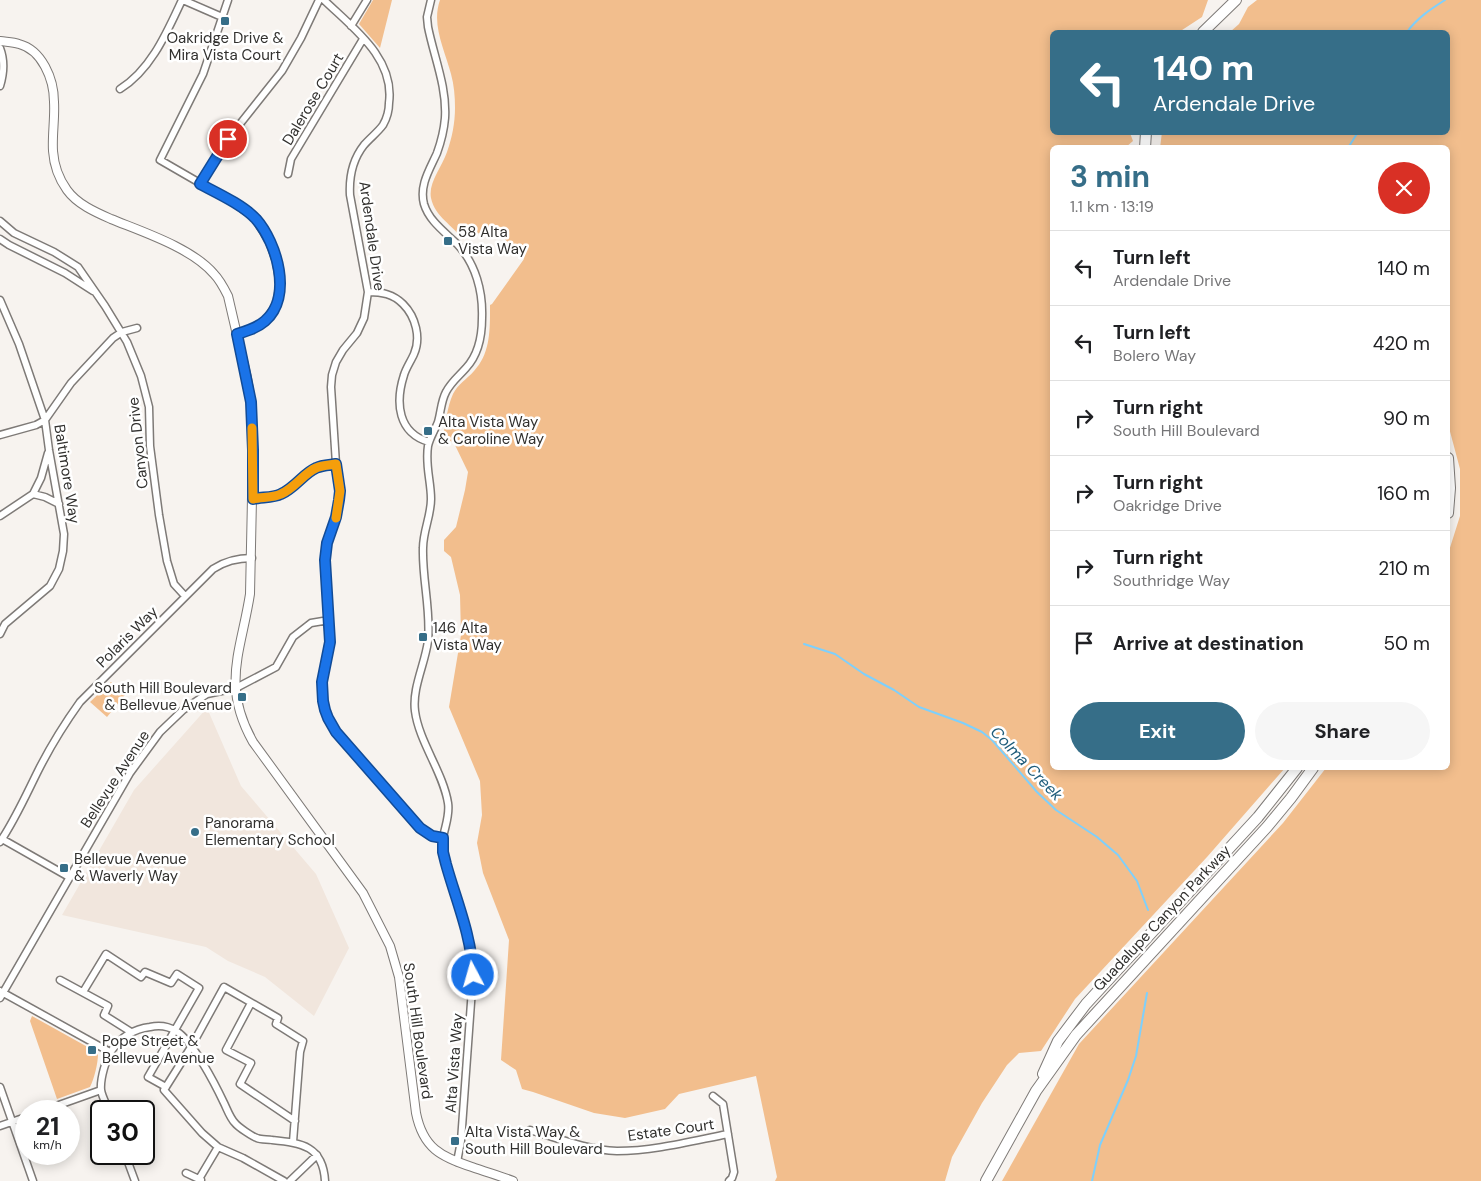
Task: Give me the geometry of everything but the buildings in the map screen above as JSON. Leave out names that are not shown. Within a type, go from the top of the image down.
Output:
[{"type":"main road","points":[[1205,30],[1236,0]]},
{"type":"main road","name":"Guadalupe Canyon Parkway","points":[[1036,1092],[1051,1054],[1090,998],[1258,817],[1295,770]]},
{"type":"main road","name":"Guadalupe Canyon Parkway","points":[[986,1181],[1036,1092],[1081,1029],[1267,827],[1312,770]]},
{"type":"street","points":[[120,89],[139,74],[153,55],[166,34],[182,0],[222,18]]},
{"type":"street","points":[[228,0],[202,74],[160,160],[231,201],[254,218],[270,241],[279,273],[279,295],[276,305],[272,313],[259,326],[237,334]]},
{"type":"street","points":[[200,184],[228,139],[282,71],[301,38],[318,0]]},
{"type":"street","name":"Ardendale Drive","points":[[324,0],[351,26],[380,59],[390,88],[389,108],[386,117],[382,125],[360,151],[350,180],[350,195],[368,292],[366,310],[360,326],[339,356],[332,375],[331,397],[340,491],[336,517],[327,543],[325,560],[330,642],[322,692],[325,710],[341,738],[420,828],[432,836],[443,838]]},
{"type":"street","points":[[351,26],[366,0]]},
{"type":"street","name":"Alta Vista Way","points":[[431,0],[427,17],[428,27],[443,84],[445,118],[437,151],[424,180],[424,203],[427,212],[434,221],[460,246],[475,272],[481,288],[482,319],[478,349],[470,363],[455,378],[446,391],[426,456],[431,498],[430,513],[424,531],[423,549],[429,622],[428,642],[414,709],[417,722],[446,793],[448,816],[443,838],[443,852],[470,944],[472,959],[473,975],[460,1147],[457,1162]]},
{"type":"street","name":"Dalerose Court","points":[[288,174],[291,159],[363,39]]},
{"type":"street","name":"South Hill Boulevard","points":[[0,41],[18,43],[27,47],[46,69],[53,88],[53,152],[61,181],[69,193],[92,211],[185,250],[213,272],[228,296],[251,402],[253,450],[250,594],[235,671],[237,702],[241,715],[253,742],[363,893],[387,938],[399,977],[417,1121],[421,1132],[426,1140],[446,1158],[514,1181]]},
{"type":"street","points":[[0,48],[4,57],[3,77],[0,86]]},
{"type":"street","points":[[0,70],[4,57]]},
{"type":"street","name":"Canyon Drive","points":[[0,221],[14,233],[54,252],[78,267],[127,342],[142,376],[149,407],[150,446],[167,561],[174,584],[185,596]]},
{"type":"street","name":"Canyon Drive","points":[[0,239],[65,273],[96,293]]},
{"type":"street","points":[[368,292],[380,292],[399,300],[415,322],[416,348],[402,382],[400,412],[404,424],[411,433],[429,442]]},
{"type":"street","name":"Baltimore Way","points":[[0,300],[19,344],[45,420],[64,534],[59,569],[50,586],[5,624],[0,634]]},
{"type":"street","points":[[0,435],[36,425],[45,420],[71,382],[113,338],[122,332],[137,328]]},
{"type":"street","points":[[0,516],[33,494],[41,478],[49,450]]},
{"type":"street","points":[[253,499],[280,495],[288,491],[318,467],[336,464]]},
{"type":"street","points":[[33,494],[45,496],[59,504]]},
{"type":"street","name":"Polaris Way","points":[[1,841],[33,784],[38,771],[76,708],[205,576],[221,564],[232,560],[252,558]]},
{"type":"street","name":"Bellevue Avenue","points":[[1,993],[130,773],[160,732],[183,710],[207,694],[236,688],[276,667],[293,637],[311,623],[329,620]]},
{"type":"street","points":[[1,841],[69,877]]},
{"type":"street","points":[[83,992],[106,954],[141,978],[145,972],[171,983],[177,974],[199,988],[148,1077],[166,1087]]},
{"type":"street","points":[[60,980],[108,1006],[104,1015],[131,1032]]},
{"type":"street","points":[[284,1181],[243,1158],[218,1147],[202,1133],[164,1090],[191,1047],[224,987],[278,1018],[276,1024],[303,1041],[300,1052],[293,1142]]},
{"type":"street","points":[[1,993],[110,1052]]},
{"type":"street","points":[[250,1003],[226,1050],[251,1063],[240,1084],[295,1121]]},
{"type":"street","points":[[105,1100],[101,1090],[104,1068],[110,1052],[120,1040],[131,1032],[144,1027],[158,1026],[175,1030],[183,1036],[191,1047],[214,1083],[235,1123],[256,1138],[293,1142],[307,1147],[317,1155],[325,1170],[325,1181]]},
{"type":"street","points":[[0,1087],[33,1181]]},
{"type":"street","points":[[73,1100],[101,1090]]},
{"type":"street","points":[[713,1096],[723,1104],[734,1172],[729,1181]]},
{"type":"street","points":[[0,1126],[15,1121]]},
{"type":"street","name":"Estate Court","points":[[530,1130],[579,1145],[616,1151],[653,1148],[728,1134]]},
{"type":"street","points":[[186,1173],[201,1180],[218,1147]]},
{"type":"street","points":[[290,1181],[317,1155]]},
{"type":"street","points":[[129,1165],[135,1181]]},
{"type":"shaded area","points":[[373,0],[392,0],[380,48],[359,24]]},
{"type":"shaded area","points":[[440,0],[1208,0],[1202,17],[1182,30],[1050,30],[1050,135],[1131,135],[1133,141],[1128,145],[1050,145],[1050,770],[1283,770],[1207,857],[1075,999],[1041,1051],[1019,1053],[1007,1065],[982,1103],[952,1157],[945,1181],[775,1181],[777,1177],[756,1076],[679,1094],[665,1109],[625,1118],[594,1113],[522,1089],[516,1070],[501,1060],[509,940],[483,873],[477,843],[482,815],[480,781],[449,707],[461,635],[460,595],[451,557],[444,551],[444,540],[456,527],[468,472],[454,443],[443,436],[448,410],[455,390],[480,364],[487,348],[490,305],[524,259],[501,235],[476,234],[463,240],[440,216],[433,205],[431,198],[432,187],[449,147],[455,114],[453,82],[438,28]]},
{"type":"shaded area","points":[[1257,0],[1481,0],[1481,1181],[1002,1181],[1079,1044],[1283,823],[1324,770],[1450,770],[1450,548],[1460,516],[1460,469],[1450,432],[1450,145],[1160,145],[1162,135],[1450,135],[1450,30],[1232,30],[1239,24],[1248,7]]},
{"type":"shaded area","points":[[111,682],[125,695],[107,717],[90,702]]},
{"type":"shaded area","name":"Panorama Elementary School","points":[[207,708],[241,786],[316,874],[349,948],[314,1016],[265,977],[228,961],[206,947],[62,915],[134,790]]},
{"type":"shaded area","points":[[32,1016],[98,1054],[96,1071],[90,1087],[57,1099],[30,1021]]},
{"type":"waterway","points":[[1409,30],[1429,10],[1445,0]]},
{"type":"waterway","points":[[1350,145],[1356,135]]},
{"type":"waterway","name":"Colma Creek","points":[[804,644],[835,654],[919,707],[982,732],[992,740],[1037,792],[1056,810],[1097,837],[1118,855],[1137,881],[1148,910]]},
{"type":"waterway","name":"Colma Creek","points":[[1092,1181],[1100,1145],[1128,1080],[1136,1056],[1147,993]]},
{"type":"slow traffic","points":[[252,428],[253,499],[280,495],[288,491],[318,467],[336,464],[340,491],[336,518]]},
{"type":"place","name":"Oakridge Drive & Mira Vista Court","points":[[225,21]]},
{"type":"place","name":"58 Alta Vista Way","points":[[448,241]]},
{"type":"place","name":"Alta Vista Way & Caroline Way","points":[[428,431]]},
{"type":"place","name":"146 Alta Vista Way","points":[[423,637]]},
{"type":"place","name":"South Hill Boulevard & Bellevue Avenue","points":[[242,697]]},
{"type":"place","name":"Panorama Elementary School","points":[[195,832]]},
{"type":"place","name":"Bellevue Avenue & Waverly Way","points":[[64,868]]},
{"type":"place","name":"Pope Street & Bellevue Avenue","points":[[92,1050]]},
{"type":"place","name":"Alta Vista Way & South Hill Boulevard","points":[[455,1141]]},
{"type":"route","points":[[228,139],[200,184],[231,201],[254,218],[262,228],[270,241],[279,273],[280,284],[276,305],[266,320],[259,326],[237,334],[251,402],[253,499],[280,495],[288,491],[318,467],[336,464],[340,491],[338,509],[327,543],[325,560],[330,642],[322,682],[325,710],[336,732],[420,828],[427,834],[443,838],[443,852],[446,864],[470,944],[473,975]]}]
